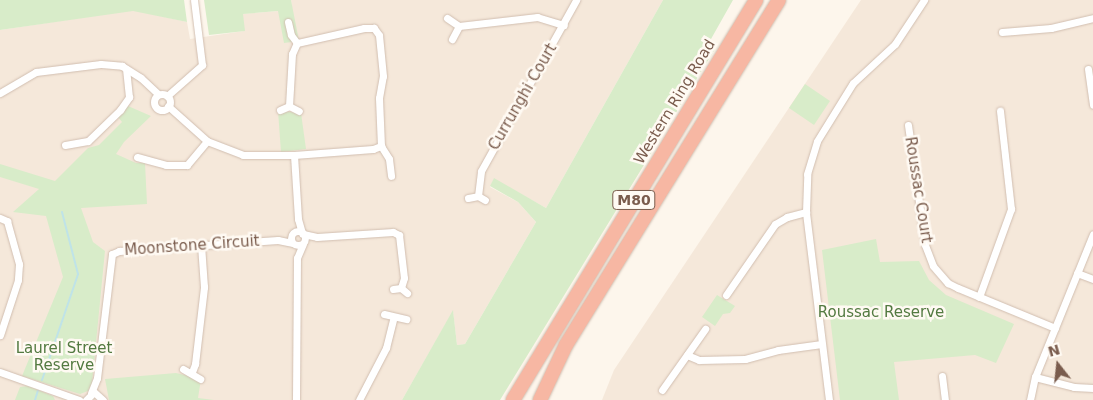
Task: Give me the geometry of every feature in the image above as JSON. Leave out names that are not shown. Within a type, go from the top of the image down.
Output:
[{"type":"highway","name":"Western Ring Road","points":[[513,400],[756,0]]},
{"type":"highway","name":"M80","points":[[540,400],[566,345],[780,0]]},
{"type":"street","points":[[167,96],[202,65],[194,0]]},
{"type":"street","name":"Currunghi Court","points":[[468,198],[482,198],[481,171],[564,25],[576,0]]},
{"type":"street","points":[[829,400],[806,212],[807,174],[817,141],[853,84],[895,44],[924,0]]},
{"type":"street","points":[[447,18],[460,26],[537,17],[564,25]]},
{"type":"street","points":[[1002,32],[1051,28],[1093,18]]},
{"type":"street","points":[[288,22],[291,35],[297,43]]},
{"type":"street","points":[[452,39],[460,26]]},
{"type":"street","points":[[297,43],[364,28],[374,28],[379,35],[383,76],[379,98],[380,146],[389,159],[391,176]]},
{"type":"street","points":[[289,106],[292,54],[297,43]]},
{"type":"street","points":[[0,93],[36,72],[101,64],[126,69],[158,94],[167,96]]},
{"type":"street","points":[[65,145],[88,141],[120,110],[129,97],[126,69]]},
{"type":"street","points":[[1088,69],[1093,105]]},
{"type":"street","points":[[158,94],[154,99],[156,107],[164,110],[168,106]]},
{"type":"street","points":[[167,96],[168,106],[207,140],[243,155],[294,155],[380,146]]},
{"type":"street","points":[[280,110],[289,106]]},
{"type":"street","points":[[289,106],[299,111]]},
{"type":"street","points":[[979,297],[1011,209],[1000,111]]},
{"type":"street","name":"Roussac Court","points":[[908,125],[929,257],[948,283],[1055,328]]},
{"type":"street","points":[[137,157],[166,165],[187,165],[207,140]]},
{"type":"street","points":[[294,155],[298,218],[303,238],[298,258],[296,400]]},
{"type":"street","points":[[726,295],[775,224],[806,212]]},
{"type":"street","points":[[0,218],[7,221],[20,264],[18,280],[0,335]]},
{"type":"street","points":[[298,218],[293,234],[293,243],[298,258]]},
{"type":"street","points":[[293,234],[303,238],[393,232],[399,235],[404,290],[393,290]]},
{"type":"street","name":"Moonstone Circuit","points":[[278,240],[293,234]]},
{"type":"street","points":[[1030,400],[1035,377],[1093,234]]},
{"type":"street","name":"Moonstone Circuit","points":[[89,396],[97,378],[112,254],[278,240],[293,243],[303,238]]},
{"type":"street","points":[[192,372],[196,364],[204,287],[201,245]]},
{"type":"street","points":[[1077,273],[1093,279]]},
{"type":"street","points":[[384,314],[406,319]]},
{"type":"street","points":[[359,400],[386,348],[394,317]]},
{"type":"street","points":[[662,390],[705,329]]},
{"type":"street","points":[[686,355],[699,360],[745,359],[778,350],[822,344]]},
{"type":"street","points":[[183,369],[192,372],[200,379]]},
{"type":"street","points":[[0,372],[76,398],[89,396],[102,398]]},
{"type":"street","points":[[942,376],[945,400]]},
{"type":"street","points":[[1035,377],[1074,387],[1093,388]]},
{"type":"street","name":"Moonstone Circuit","points":[[97,378],[102,398]]},
{"type":"shaded area","points":[[291,0],[663,0],[546,208],[494,179],[490,187],[518,202],[536,222],[465,344],[457,345],[453,311],[402,400],[0,400],[0,30],[133,10],[187,22],[190,39],[244,31],[242,14],[279,11],[285,43],[294,24]]},
{"type":"shaded area","points":[[861,0],[1093,0],[1093,400],[602,400],[614,370]]},
{"type":"green space","points":[[0,0],[184,0],[187,22],[133,11],[0,30]]},
{"type":"green space","points":[[204,0],[291,0],[299,41],[284,43],[278,11],[243,14],[245,31],[209,35]]},
{"type":"green space","points":[[663,0],[733,0],[711,39],[704,35],[701,39],[715,49],[500,400],[402,400],[453,310],[457,345],[465,344],[536,222],[518,202],[490,186],[494,178],[546,208]]},
{"type":"green space","points":[[805,84],[830,101],[814,125],[789,108]]},
{"type":"green space","name":"Laurel Street Reserve","points":[[128,106],[151,116],[124,142],[116,154],[136,163],[145,163],[147,204],[81,208],[93,242],[105,251],[92,383],[88,391],[80,394],[22,376],[63,277],[46,216],[13,212],[39,189],[0,177],[0,164],[55,181],[88,148],[99,145],[122,122],[118,117]]},
{"type":"green space","points":[[278,111],[301,113],[306,149],[281,152]]},
{"type":"green space","name":"Roussac Reserve","points":[[876,239],[880,262],[919,261],[929,280],[946,295],[1014,324],[996,363],[975,355],[894,362],[899,400],[840,400],[822,250]]},
{"type":"green space","points":[[717,295],[735,306],[730,313],[723,314],[715,326],[702,317]]},
{"type":"green space","points":[[176,373],[201,379],[198,398],[214,400],[109,400],[105,379]]},
{"type":"green space","points":[[28,386],[53,396],[55,400],[15,400],[20,387]]},
{"type":"waterway","points":[[42,380],[78,274],[62,212]]},
{"type":"waterway","points":[[35,400],[38,390]]}]
